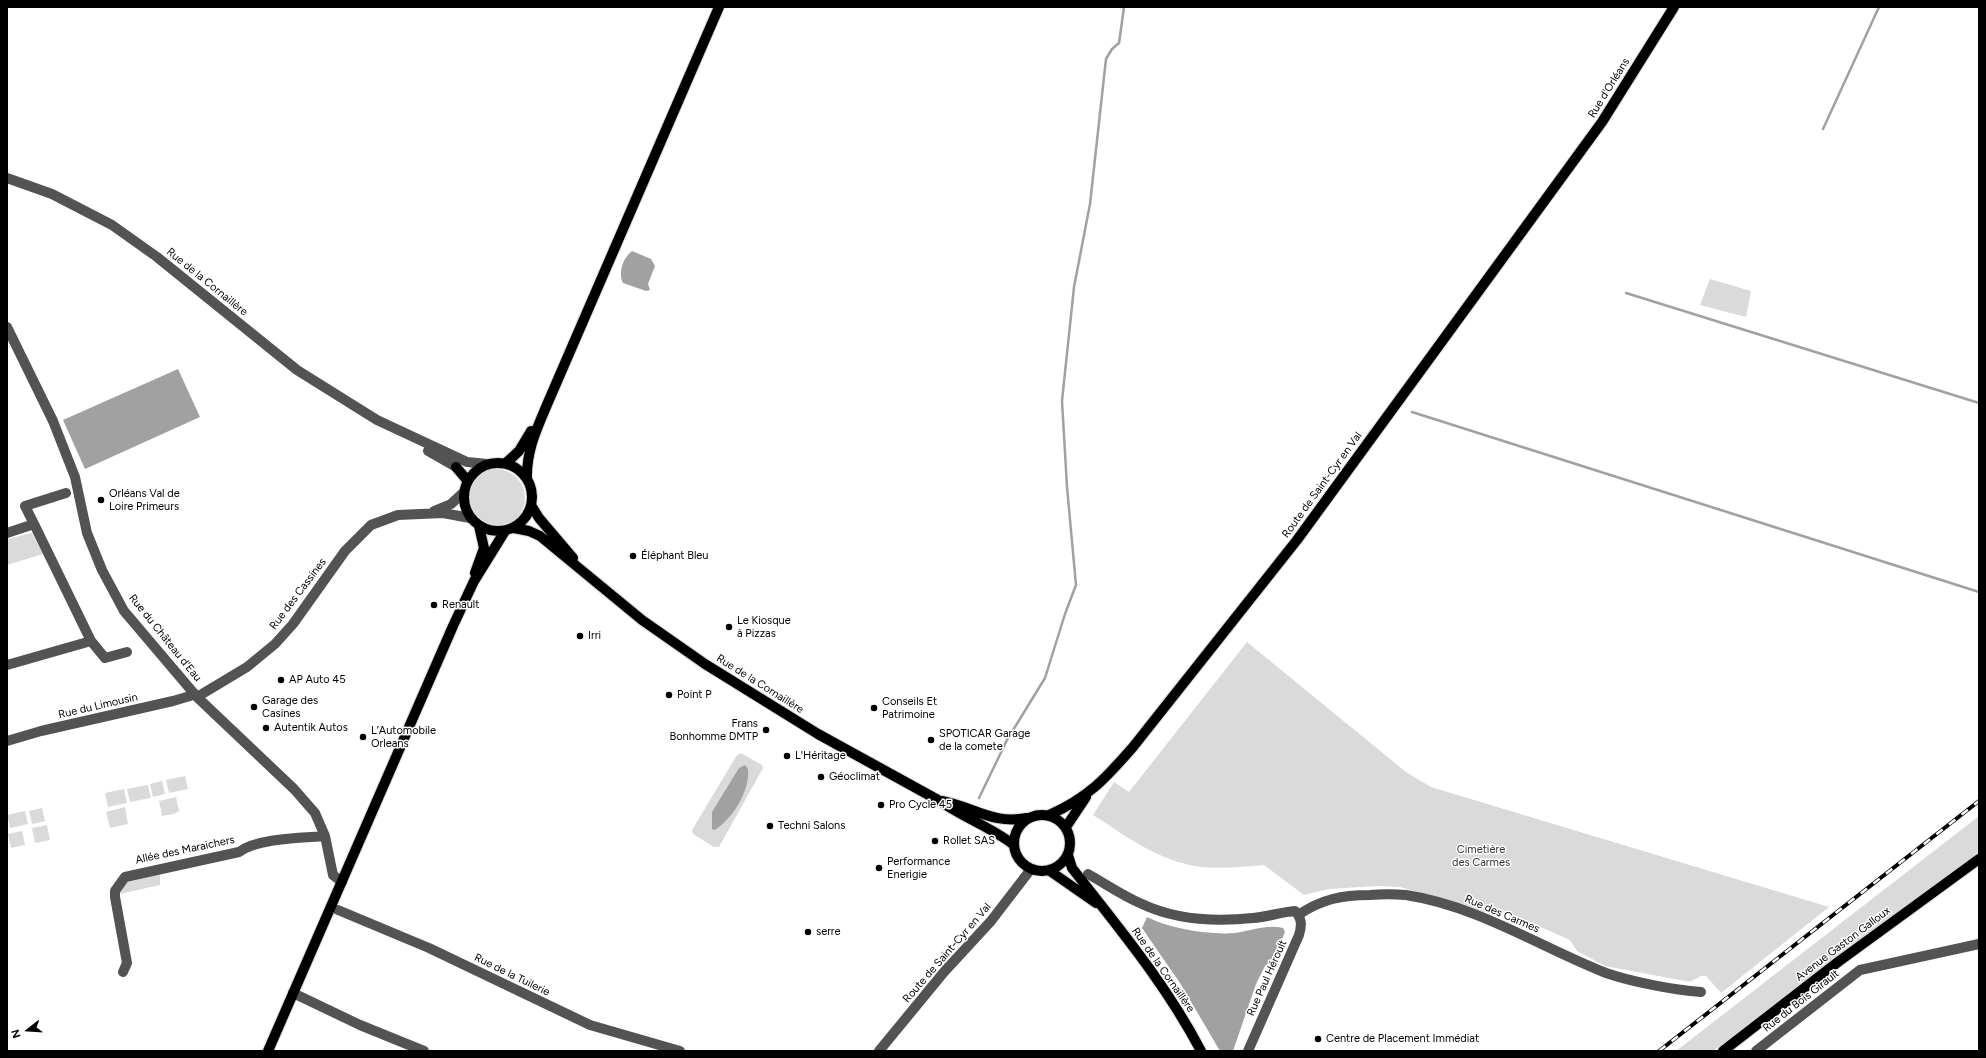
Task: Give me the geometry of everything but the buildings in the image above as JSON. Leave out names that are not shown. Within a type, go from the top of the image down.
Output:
[{"type":"main road","points":[[527,479],[530,446],[719,7]]},
{"type":"main road","name":"Rue d'Orléans","points":[[1561,179],[1602,122],[1674,7]]},
{"type":"main road","name":"Route de Saint-Cyr en Val","points":[[1066,827],[1088,794],[1133,747],[1297,540],[1561,179]]},
{"type":"main road","points":[[506,463],[519,451],[549,400]]},
{"type":"main road","points":[[268,1051],[450,632],[474,581],[480,574],[496,542],[509,529],[528,514],[531,505],[532,492],[527,479],[522,472],[506,463],[487,464],[479,468],[467,480],[464,492],[464,502],[470,518],[479,526],[487,530],[509,529]]},
{"type":"main road","name":"Rue de la Cornaillère","points":[[456,467],[467,480]]},
{"type":"main road","name":"Rue de la Cornaillère","points":[[531,505],[539,518],[581,569]]},
{"type":"main road","points":[[474,581],[475,570],[484,548],[484,540],[479,526]]},
{"type":"main road","name":"Rue de la Cornaillère","points":[[509,529],[529,531],[540,536],[581,569],[608,594],[705,664],[818,734],[938,800],[952,810],[998,833],[1014,845]]},
{"type":"main road","name":"Route de Saint-Cyr en Val","points":[[1049,815],[1075,803],[1088,794]]},
{"type":"main road","name":"Rue de la Cornaillère","points":[[938,800],[952,803],[1000,820],[1013,821],[1029,818]]},
{"type":"main road","points":[[1035,815],[1049,815],[1056,818],[1066,827],[1070,841],[1068,856],[1057,867],[1040,872],[1031,869],[1019,860],[1014,845],[1017,829],[1029,818],[1035,815]]},
{"type":"main road","name":"Rue de la Cornaillère","points":[[1068,856],[1072,868],[1140,955],[1174,1004],[1201,1051]]},
{"type":"main road","name":"Avenue Gaston Galloux","points":[[1723,1051],[1844,957],[1979,858]]},
{"type":"main road","name":"Rue de la Cornaillère","points":[[1050,870],[1101,906]]},
{"type":"street","name":"Rue de la Cornaillère","points":[[7,178],[52,194],[112,225],[156,257],[297,370],[330,392],[381,422],[467,462],[487,464]]},
{"type":"street","name":"Rue du Château d'Eau","points":[[7,327],[54,421],[75,477],[87,533],[102,570],[124,611],[196,695],[294,789],[315,813],[325,836],[333,875],[342,882]]},
{"type":"street","name":"Rue de la Cornaillère","points":[[381,422],[395,433],[456,467]]},
{"type":"street","name":"Rue des Cassines","points":[[419,514],[430,512],[451,504],[464,492]]},
{"type":"street","points":[[66,493],[25,506],[91,641],[105,658],[127,652]]},
{"type":"street","name":"Rue des Cassines","points":[[196,695],[247,667],[275,644],[293,624],[345,551],[362,532],[371,525],[390,517],[419,514],[453,513],[470,518]]},
{"type":"street","points":[[7,533],[34,524]]},
{"type":"street","points":[[7,665],[91,641]]},
{"type":"street","name":"Rue du Limousin","points":[[7,741],[41,731],[196,695]]},
{"type":"street","name":"Allée des Maraichers","points":[[123,972],[127,963],[115,891],[125,877],[239,852],[246,847],[296,837],[325,836]]},
{"type":"street","name":"Route de Saint-Cyr en Val","points":[[879,1051],[944,972],[991,921],[1031,869]]},
{"type":"street","points":[[1088,874],[1142,904],[1170,914],[1189,918],[1254,918],[1295,911],[1298,915]]},
{"type":"street","name":"Rue des Carmes","points":[[1298,915],[1314,904],[1337,898],[1361,895],[1405,895],[1470,912],[1608,973],[1643,982],[1701,992]]},
{"type":"street","name":"Rue de la Tuilerie","points":[[338,910],[429,948],[590,1025],[680,1051]]},
{"type":"street","name":"Rue Paul Héroult","points":[[1248,1051],[1299,935],[1302,925],[1298,915]]},
{"type":"street","name":"Rue du Bois Girault","points":[[1756,1051],[1860,970],[1979,944]]},
{"type":"street","points":[[293,993],[360,1025],[424,1051]]},
{"type":"green space","points":[[1710,279],[1751,291],[1746,317],[1700,305]]},
{"type":"green space","points":[[496,469],[507,471],[520,482],[523,487],[525,498],[523,509],[512,522],[507,525],[496,527],[485,525],[472,514],[469,509],[467,498],[469,487],[480,474],[485,471]]},
{"type":"green space","points":[[32,533],[43,554],[7,565],[7,539]]},
{"type":"green space","name":"Cimetière des Carmes","points":[[1247,642],[1406,772],[1431,787],[1829,907],[1721,993],[1706,976],[1701,976],[1690,982],[1605,966],[1577,951],[1570,940],[1500,909],[1494,915],[1400,887],[1377,886],[1329,889],[1304,895],[1264,865],[1212,868],[1182,863],[1147,849],[1093,815],[1114,782],[1129,792]]},
{"type":"green space","points":[[741,753],[762,765],[763,768],[719,847],[714,847],[693,834],[692,830],[737,755]]},
{"type":"green space","points":[[185,776],[188,789],[169,793],[166,780]]},
{"type":"green space","points":[[162,781],[165,794],[153,797],[150,784]]},
{"type":"green space","points":[[148,785],[151,798],[130,802],[127,789]]},
{"type":"green space","points":[[124,789],[127,803],[108,807],[105,793]]},
{"type":"green space","points":[[176,797],[179,811],[174,814],[162,816],[159,801]]},
{"type":"green space","points":[[125,807],[128,824],[110,828],[106,812]]},
{"type":"green space","points":[[42,808],[45,821],[32,824],[29,811]]},
{"type":"green space","points":[[25,811],[28,824],[10,828],[7,815]]},
{"type":"green space","points":[[1979,816],[1979,852],[1713,1051],[1676,1051]]},
{"type":"green space","points":[[47,825],[50,840],[35,843],[32,828]]},
{"type":"green space","points":[[22,831],[25,845],[11,848],[8,834]]},
{"type":"green space","points":[[160,874],[160,885],[120,894],[129,880]]},
{"type":"shaded area","points":[[632,251],[651,259],[655,266],[648,284],[650,290],[646,291],[623,283],[621,274],[622,266],[626,257]]},
{"type":"shaded area","points":[[178,369],[200,417],[85,469],[63,420]]},
{"type":"shaded area","points":[[745,765],[748,769],[748,777],[739,803],[722,825],[715,830],[712,829],[712,812],[739,768]]},
{"type":"shaded area","points":[[1147,917],[1178,928],[1213,933],[1235,933],[1271,927],[1283,928],[1285,932],[1274,958],[1265,966],[1256,984],[1233,1051],[1220,1051],[1180,983],[1142,928]]},
{"type":"waterway","points":[[979,798],[1007,740],[1045,678],[1065,614],[1076,585],[1067,487],[1062,401],[1074,287],[1090,204],[1106,59],[1112,49],[1119,43],[1124,7]]},
{"type":"waterway","points":[[1823,129],[1879,7]]},
{"type":"waterway","points":[[1626,293],[1979,403]]},
{"type":"waterway","points":[[1412,412],[1979,592]]},
{"type":"railway","points":[[1659,1051],[1979,801]]},
{"type":"place","name":"Orléans Val de Loire Primeurs","points":[[101,500]]},
{"type":"place","name":"Éléphant Bleu","points":[[633,556]]},
{"type":"place","name":"Renault","points":[[434,605]]},
{"type":"place","name":"Le Kiosque à Pizzas","points":[[729,627]]},
{"type":"place","name":"Irri","points":[[580,636]]},
{"type":"place","name":"AP Auto 45","points":[[281,680]]},
{"type":"place","name":"Point P","points":[[669,695]]},
{"type":"place","name":"Garage des Casines","points":[[254,707]]},
{"type":"place","name":"Conseils Et Patrimoine","points":[[874,708]]},
{"type":"place","name":"Autentik Autos","points":[[266,728]]},
{"type":"place","name":"Frans Bonhomme DMTP","points":[[766,730]]},
{"type":"place","name":"L’Automobile Orleans","points":[[363,737]]},
{"type":"place","name":"SPOTICAR Garage de la comete","points":[[931,740]]},
{"type":"place","name":"L'Héritage","points":[[787,756]]},
{"type":"place","name":"Géoclimat","points":[[821,777]]},
{"type":"place","name":"Pro Cycle 45","points":[[881,805]]},
{"type":"place","name":"Techni Salons","points":[[770,826]]},
{"type":"place","name":"Rollet SAS","points":[[935,841]]},
{"type":"place","name":"Performance Enerigie","points":[[879,868]]},
{"type":"place","name":"serre","points":[[808,932]]},
{"type":"place","name":"Centre de Placement Immédiat","points":[[1318,1039]]}]
